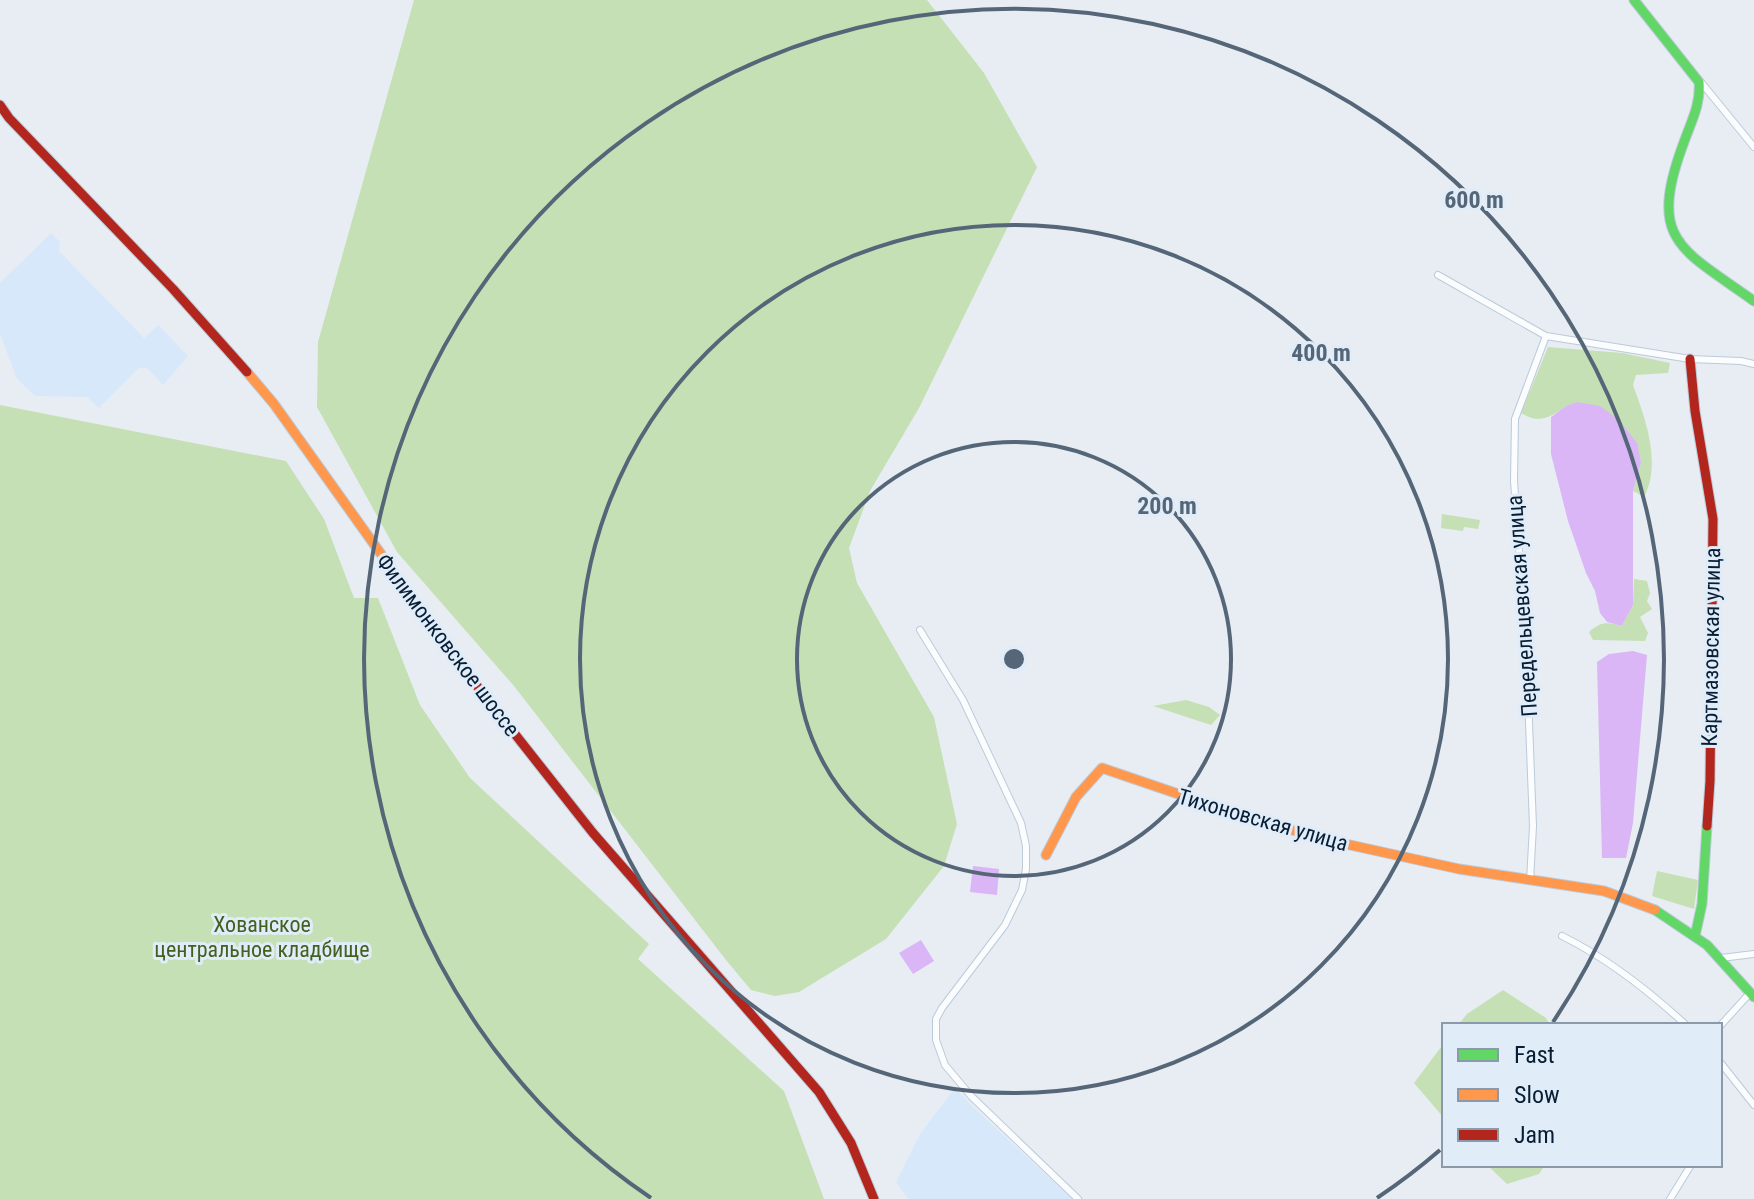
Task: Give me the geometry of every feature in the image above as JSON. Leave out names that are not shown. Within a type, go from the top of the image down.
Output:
[{"type":"street","points":[[1634,0],[1754,147]]},
{"type":"street","points":[[1695,75],[1699,82],[1700,100],[1667,191],[1669,220],[1681,248],[1754,301]]},
{"type":"street","name":"Филимонковское шоссе","points":[[0,105],[219,340],[274,404],[436,634],[593,833],[819,1092],[861,1161],[874,1199]]},
{"type":"street","points":[[1438,275],[1546,336],[1690,359],[1754,364]]},
{"type":"street","name":"Передельцевская улица","points":[[1530,881],[1533,826],[1526,645],[1514,481],[1515,419],[1546,336]]},
{"type":"street","name":"Картмазовская улица","points":[[1690,359],[1695,411],[1713,519],[1710,781],[1702,904],[1695,936]]},
{"type":"street","points":[[920,630],[963,700],[1021,823],[1026,846],[1022,890],[1005,925],[942,1008],[936,1019],[936,1040],[945,1065],[971,1096],[1078,1199]]},
{"type":"street","name":"Тихоновская улица","points":[[1046,855],[1066,814],[1089,778],[1102,768],[1184,799],[1301,833],[1457,869],[1530,881]]},
{"type":"street","points":[[1530,881],[1617,894],[1650,908],[1695,936],[1721,958],[1752,995],[1722,1024]]},
{"type":"street","points":[[1562,936],[1584,947],[1630,979],[1684,1023]]},
{"type":"street","points":[[1721,958],[1754,954]]},
{"type":"street","points":[[1722,1065],[1754,1105]]},
{"type":"street","points":[[1670,1199],[1690,1167]]},
{"type":"shaded area","points":[[51,233],[60,242],[59,251],[144,338],[158,325],[188,356],[163,385],[147,368],[139,368],[99,408],[87,397],[35,396],[17,379],[0,334],[0,283]]},
{"type":"shaded area","points":[[1577,402],[1600,406],[1619,420],[1637,443],[1641,463],[1633,491],[1633,605],[1622,626],[1607,622],[1600,613],[1595,591],[1568,521],[1551,454],[1551,417]]},
{"type":"shaded area","points":[[1633,651],[1647,655],[1633,823],[1626,858],[1602,858],[1597,662],[1609,654]]},
{"type":"shaded area","points":[[973,866],[999,869],[997,895],[970,892]]},
{"type":"shaded area","points":[[921,940],[934,961],[913,974],[899,953]]},
{"type":"shaded area","points":[[955,1088],[1072,1199],[908,1199],[896,1182],[920,1134]]},
{"type":"green space","points":[[414,0],[927,0],[984,73],[1037,167],[919,408],[870,491],[849,548],[857,583],[934,717],[957,824],[944,866],[886,939],[799,992],[775,996],[751,990],[726,960],[514,686],[397,552],[317,407],[318,342]]},
{"type":"green space","points":[[1548,347],[1622,353],[1670,363],[1668,373],[1636,375],[1633,385],[1652,455],[1652,470],[1644,497],[1633,491],[1641,463],[1566,406],[1539,419],[1521,413]]},
{"type":"green space","name":"Хованское центральное кладбище","points":[[0,405],[286,461],[324,519],[354,598],[378,598],[420,705],[470,778],[649,944],[638,959],[784,1091],[824,1199],[0,1199]]},
{"type":"green space","points":[[1442,514],[1480,520],[1478,529],[1464,527],[1463,531],[1441,528]]},
{"type":"green space","points":[[1634,579],[1647,581],[1650,593],[1647,601],[1652,609],[1640,617],[1648,633],[1645,641],[1593,640],[1589,632],[1601,624],[1622,626],[1633,605]]},
{"type":"green space","points":[[1186,700],[1209,707],[1220,715],[1211,725],[1153,706]]},
{"type":"green space","points":[[1657,871],[1698,880],[1694,909],[1652,896]]},
{"type":"green space","points":[[1503,990],[1549,1023],[1460,1023],[1467,1014]]},
{"type":"green space","points":[[1442,1046],[1442,1116],[1414,1083]]},
{"type":"green space","points":[[1489,1167],[1544,1167],[1539,1174],[1507,1184]]},
{"type":"traffic: fast","points":[[1634,0],[1699,82],[1697,105],[1673,175],[1670,222],[1677,239],[1690,254],[1754,301]]},
{"type":"traffic: fast","points":[[1695,936],[1702,904],[1707,826]]},
{"type":"traffic: fast","points":[[1655,910],[1707,945],[1754,997]]},
{"type":"traffic: slow","points":[[247,372],[274,404],[458,662]]},
{"type":"traffic: slow","points":[[1046,855],[1076,797],[1102,768],[1234,813],[1323,839],[1459,869],[1604,891],[1655,910]]},
{"type":"traffic: jam","points":[[0,105],[247,372]]},
{"type":"traffic: jam","points":[[1690,359],[1695,411],[1713,519],[1707,826]]},
{"type":"traffic: jam","points":[[458,662],[593,833],[819,1092],[851,1143],[874,1199]]}]
